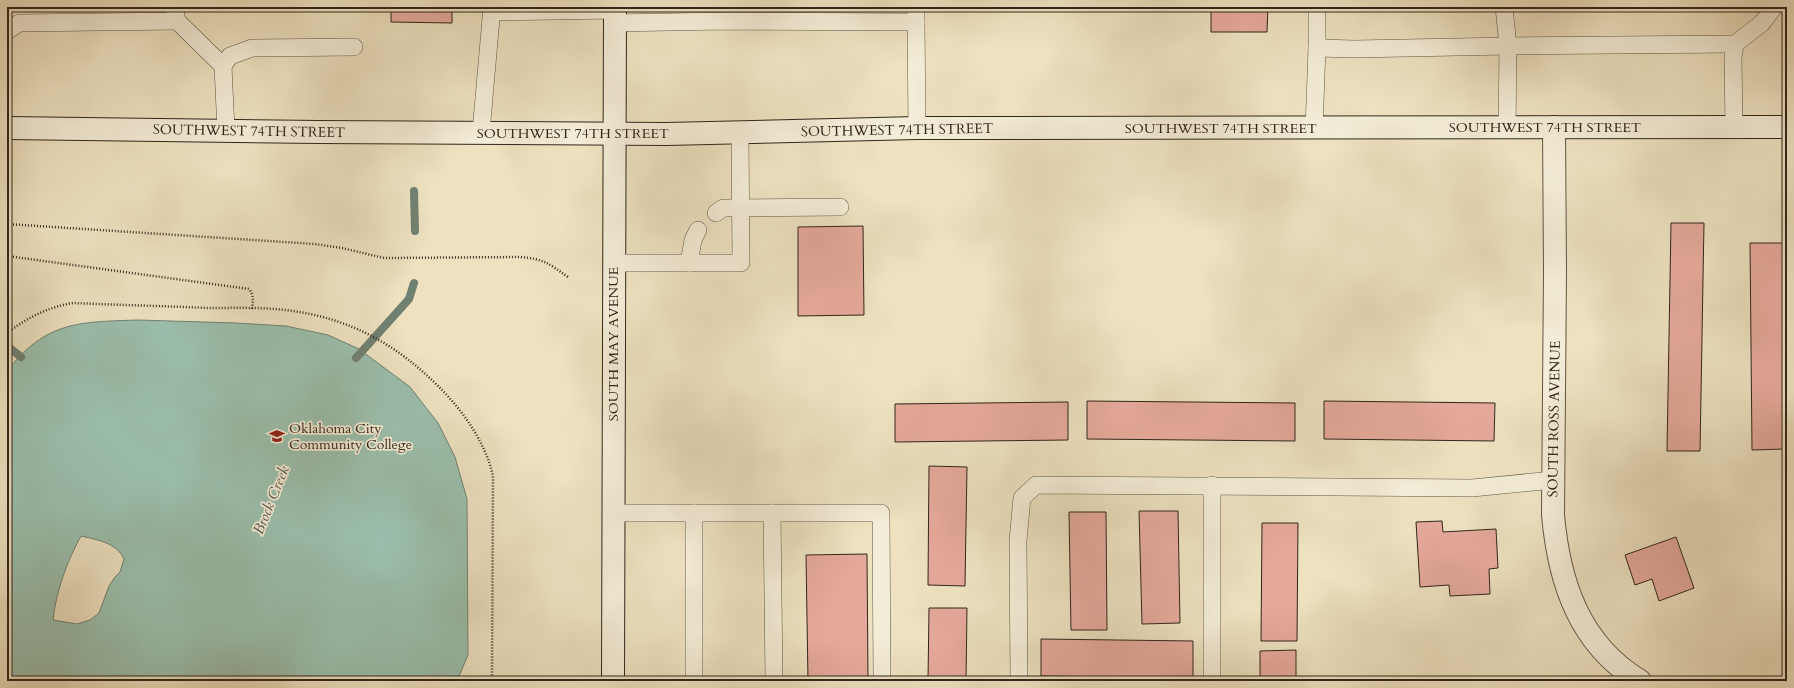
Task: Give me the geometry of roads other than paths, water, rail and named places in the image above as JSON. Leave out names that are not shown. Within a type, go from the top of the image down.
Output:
[{"type":"main road","name":"SOUTH MAY AVENUE","points":[[613,681],[615,14]]},
{"type":"main road","name":"SOUTH ROSS AVENUE","points":[[1554,127],[1555,271],[1553,515],[1558,555],[1565,584],[1581,622],[1598,644],[1615,662],[1640,681]]},
{"type":"main road","name":"SOUTHWEST 74TH STREET","points":[[7,128],[226,131],[740,133],[917,128],[1314,129],[1787,127]]},
{"type":"lane","points":[[1314,129],[1317,7]]},
{"type":"lane","points":[[1504,7],[1508,46],[1507,128]]},
{"type":"lane","points":[[1317,48],[1355,49],[1735,44],[1762,24],[1774,7]]},
{"type":"lane","points":[[481,132],[492,10],[615,14],[916,15],[917,128]]},
{"type":"lane","points":[[7,31],[19,24],[175,14],[224,66]]},
{"type":"lane","points":[[1734,127],[1733,58],[1735,44]]},
{"type":"lane","points":[[226,131],[224,66],[230,56],[252,48],[354,47]]},
{"type":"lane","points":[[614,263],[741,263],[740,133]]},
{"type":"lane","points":[[716,213],[723,208],[740,207],[840,207]]},
{"type":"lane","points":[[689,263],[693,240],[698,230]]},
{"type":"lane","points":[[1019,681],[1018,541],[1022,498],[1036,485],[1212,485],[1472,488],[1553,480]]},
{"type":"lane","points":[[1212,485],[1212,681]]},
{"type":"lane","points":[[613,512],[881,513],[882,681]]},
{"type":"lane","points":[[694,512],[694,681]]},
{"type":"lane","points":[[772,512],[774,681]]},
{"type":"water","points":[[138,320],[286,326],[328,335],[359,349],[410,387],[438,423],[455,457],[467,499],[468,655],[457,681],[7,681],[7,371],[21,355],[36,342],[50,333],[81,324]],"holes":[[[81,536],[111,545],[121,553],[124,559],[120,572],[109,586],[99,613],[90,620],[77,624],[53,620],[59,588],[71,556]]]},
{"type":"waterway","name":"Brock Creek","points":[[414,191],[415,231]]},
{"type":"waterway","name":"Brock Creek","points":[[356,358],[409,299],[414,283]]},
{"type":"waterway","points":[[7,346],[21,357]]},
{"type":"place","name":"Oklahoma City Community College","points":[[277,436]]}]
